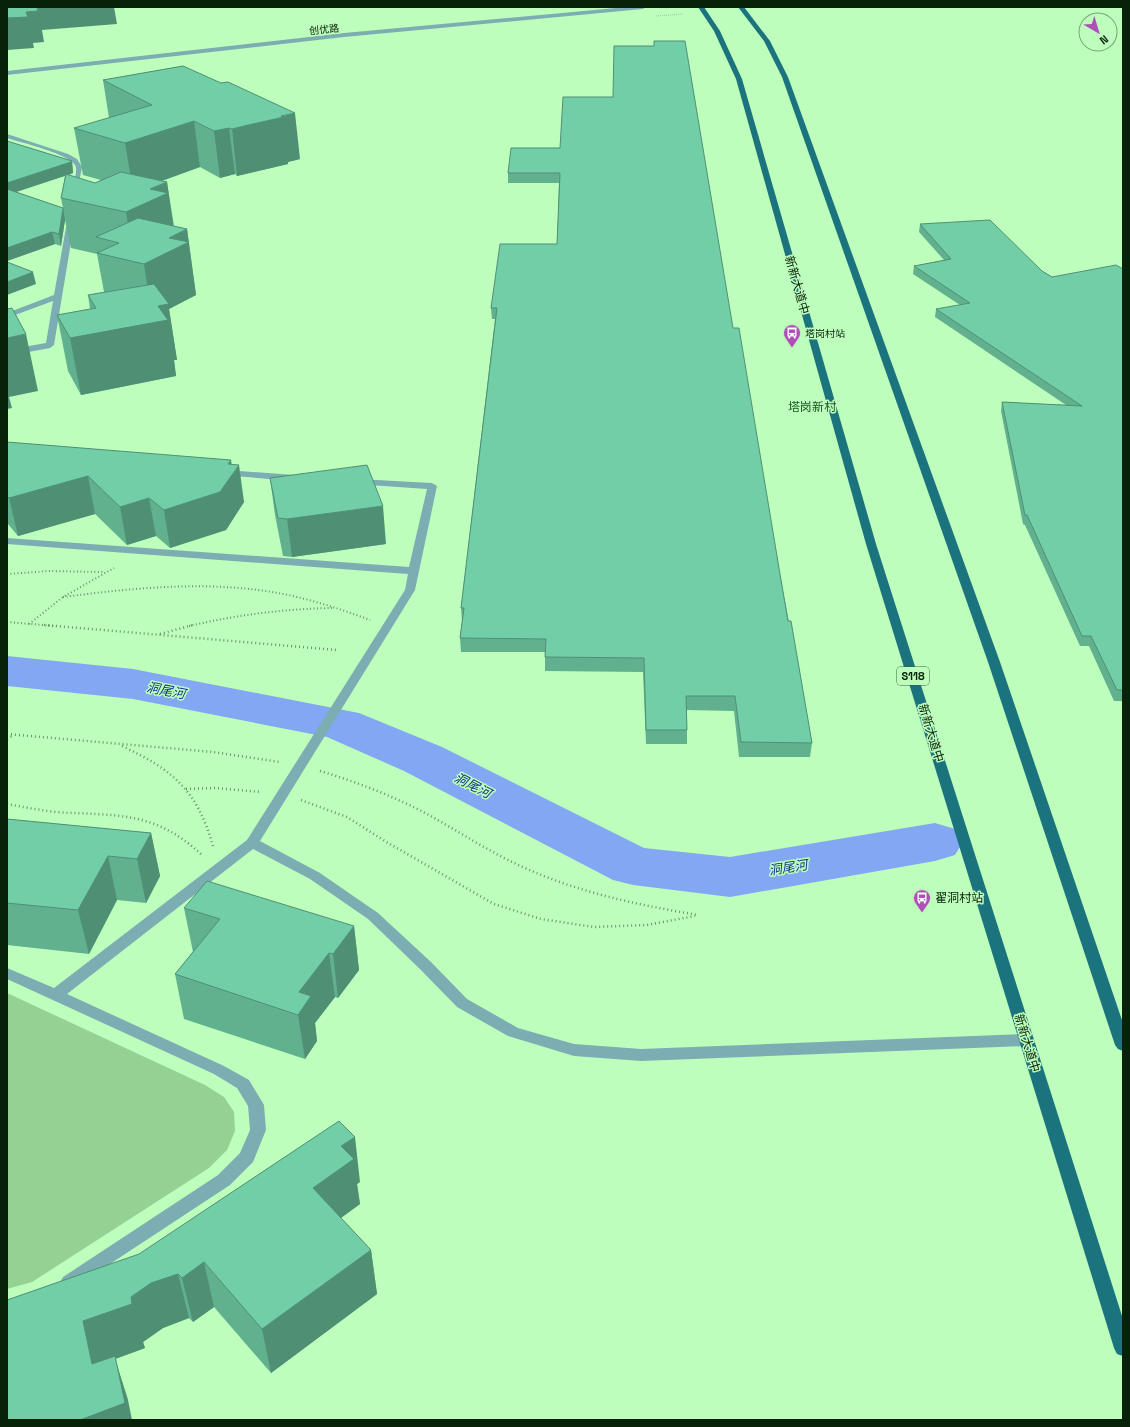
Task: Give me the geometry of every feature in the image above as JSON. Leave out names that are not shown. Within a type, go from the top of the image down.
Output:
[{"type":"main road","name":"新新大道中","points":[[701,7],[717,31],[739,79],[871,544],[1123,1348]]},
{"type":"main road","points":[[741,7],[767,41],[785,76],[994,662],[1123,1045]]},
{"type":"street","name":"创优路","points":[[7,73],[344,36],[643,7]]},
{"type":"street","points":[[7,136],[66,155],[75,160],[79,167],[74,197]]},
{"type":"street","points":[[7,353],[50,345],[72,212]]},
{"type":"street","points":[[7,316],[58,296]]},
{"type":"street","points":[[212,473],[306,478]]},
{"type":"street","points":[[55,995],[252,843],[410,590],[432,486],[345,481]]},
{"type":"street","points":[[7,541],[414,571]]},
{"type":"street","points":[[252,843],[315,876],[373,916],[426,966],[462,1003],[512,1032],[574,1050],[641,1055],[1026,1040]]},
{"type":"street","points":[[7,973],[219,1070],[243,1084],[256,1105],[258,1130],[247,1157],[224,1180],[58,1289]]},
{"type":"path","points":[[29,624],[63,597],[116,567]]},
{"type":"path","points":[[7,574],[48,571],[105,572]]},
{"type":"path","points":[[63,597],[121,589],[159,587],[222,588],[281,595],[337,608],[387,627]]},
{"type":"path","points":[[159,635],[210,620],[247,613],[292,609],[337,608]]},
{"type":"path","points":[[7,622],[336,650]]},
{"type":"path","points":[[7,734],[213,752],[282,762]]},
{"type":"path","points":[[7,739],[14,735]]},
{"type":"path","points":[[119,744],[157,764],[173,775],[200,807],[209,827],[214,848],[214,872]]},
{"type":"path","points":[[298,799],[347,817],[494,904],[541,919],[594,926],[624,926],[647,925],[698,915],[614,899],[538,874],[497,855],[410,804],[373,788],[316,770]]},
{"type":"path","points":[[186,789],[215,788],[265,792]]},
{"type":"path","points":[[7,804],[49,811],[97,813],[141,819],[161,826],[188,842],[205,858],[214,872]]},
{"type":"green space","points":[[7,993],[205,1085],[224,1097],[234,1112],[235,1131],[227,1150],[209,1168],[32,1282],[7,1289]]},
{"type":"building","points":[[7,7],[37,7],[38,11],[26,12],[28,17],[7,18]]},
{"type":"building","points":[[654,41],[685,41],[733,328],[739,328],[788,621],[791,621],[812,743],[741,742],[735,696],[686,696],[687,730],[646,730],[644,658],[545,657],[546,639],[460,638],[464,608],[461,608],[497,308],[491,308],[500,244],[557,244],[560,173],[508,173],[511,148],[560,148],[563,97],[613,97],[614,46],[654,46]]},
{"type":"building","points":[[183,66],[221,83],[228,82],[295,113],[232,129],[229,128],[214,131],[194,121],[125,143],[74,128],[152,105],[103,80]]},
{"type":"building","points":[[7,141],[72,161],[7,183]]},
{"type":"building","points":[[121,172],[167,182],[150,189],[168,193],[126,212],[61,198],[66,174],[95,183]]},
{"type":"building","points":[[7,189],[63,208],[59,234],[52,232],[7,248]]},
{"type":"building","points":[[138,218],[187,229],[169,238],[189,242],[144,264],[97,253],[119,243],[96,237]]},
{"type":"building","points":[[990,220],[1042,271],[1052,277],[1116,265],[1123,269],[1123,690],[1117,690],[1091,636],[1082,636],[1027,515],[1025,515],[1002,402],[1082,406],[936,309],[970,303],[914,266],[951,259],[920,224]]},
{"type":"building","points":[[7,262],[33,272],[7,282]]},
{"type":"building","points":[[154,284],[169,304],[158,306],[168,320],[70,338],[57,315],[96,308],[88,295]]},
{"type":"building","points":[[12,308],[26,334],[7,338],[7,309]]},
{"type":"building","points":[[7,442],[231,460],[228,464],[239,465],[220,492],[164,510],[149,498],[120,507],[88,476],[9,498],[7,496]]},
{"type":"building","points":[[367,465],[383,506],[287,519],[278,518],[270,478]]},
{"type":"building","points":[[7,819],[151,833],[137,859],[108,856],[78,910],[7,903]]},
{"type":"building","points":[[207,881],[354,926],[333,954],[329,953],[299,992],[311,996],[298,1015],[175,974],[220,919],[184,908]]},
{"type":"building","points":[[339,1121],[355,1137],[341,1146],[354,1159],[313,1188],[371,1250],[262,1329],[204,1262],[182,1278],[178,1274],[151,1283],[131,1297],[132,1304],[83,1321],[92,1364],[115,1356],[125,1403],[80,1420],[7,1420],[7,1300],[139,1254]]},
{"type":"waterway","name":"洞尾河","points":[[7,671],[133,684],[341,724],[423,759],[633,866],[730,877],[935,842]]},
{"type":"place","name":"塔岗村站","points":[[792,348]]},
{"type":"place","name":"翟洞村站","points":[[922,913]]},
{"type":"district","name":"塔岗新村","points":[[812,407]]}]
